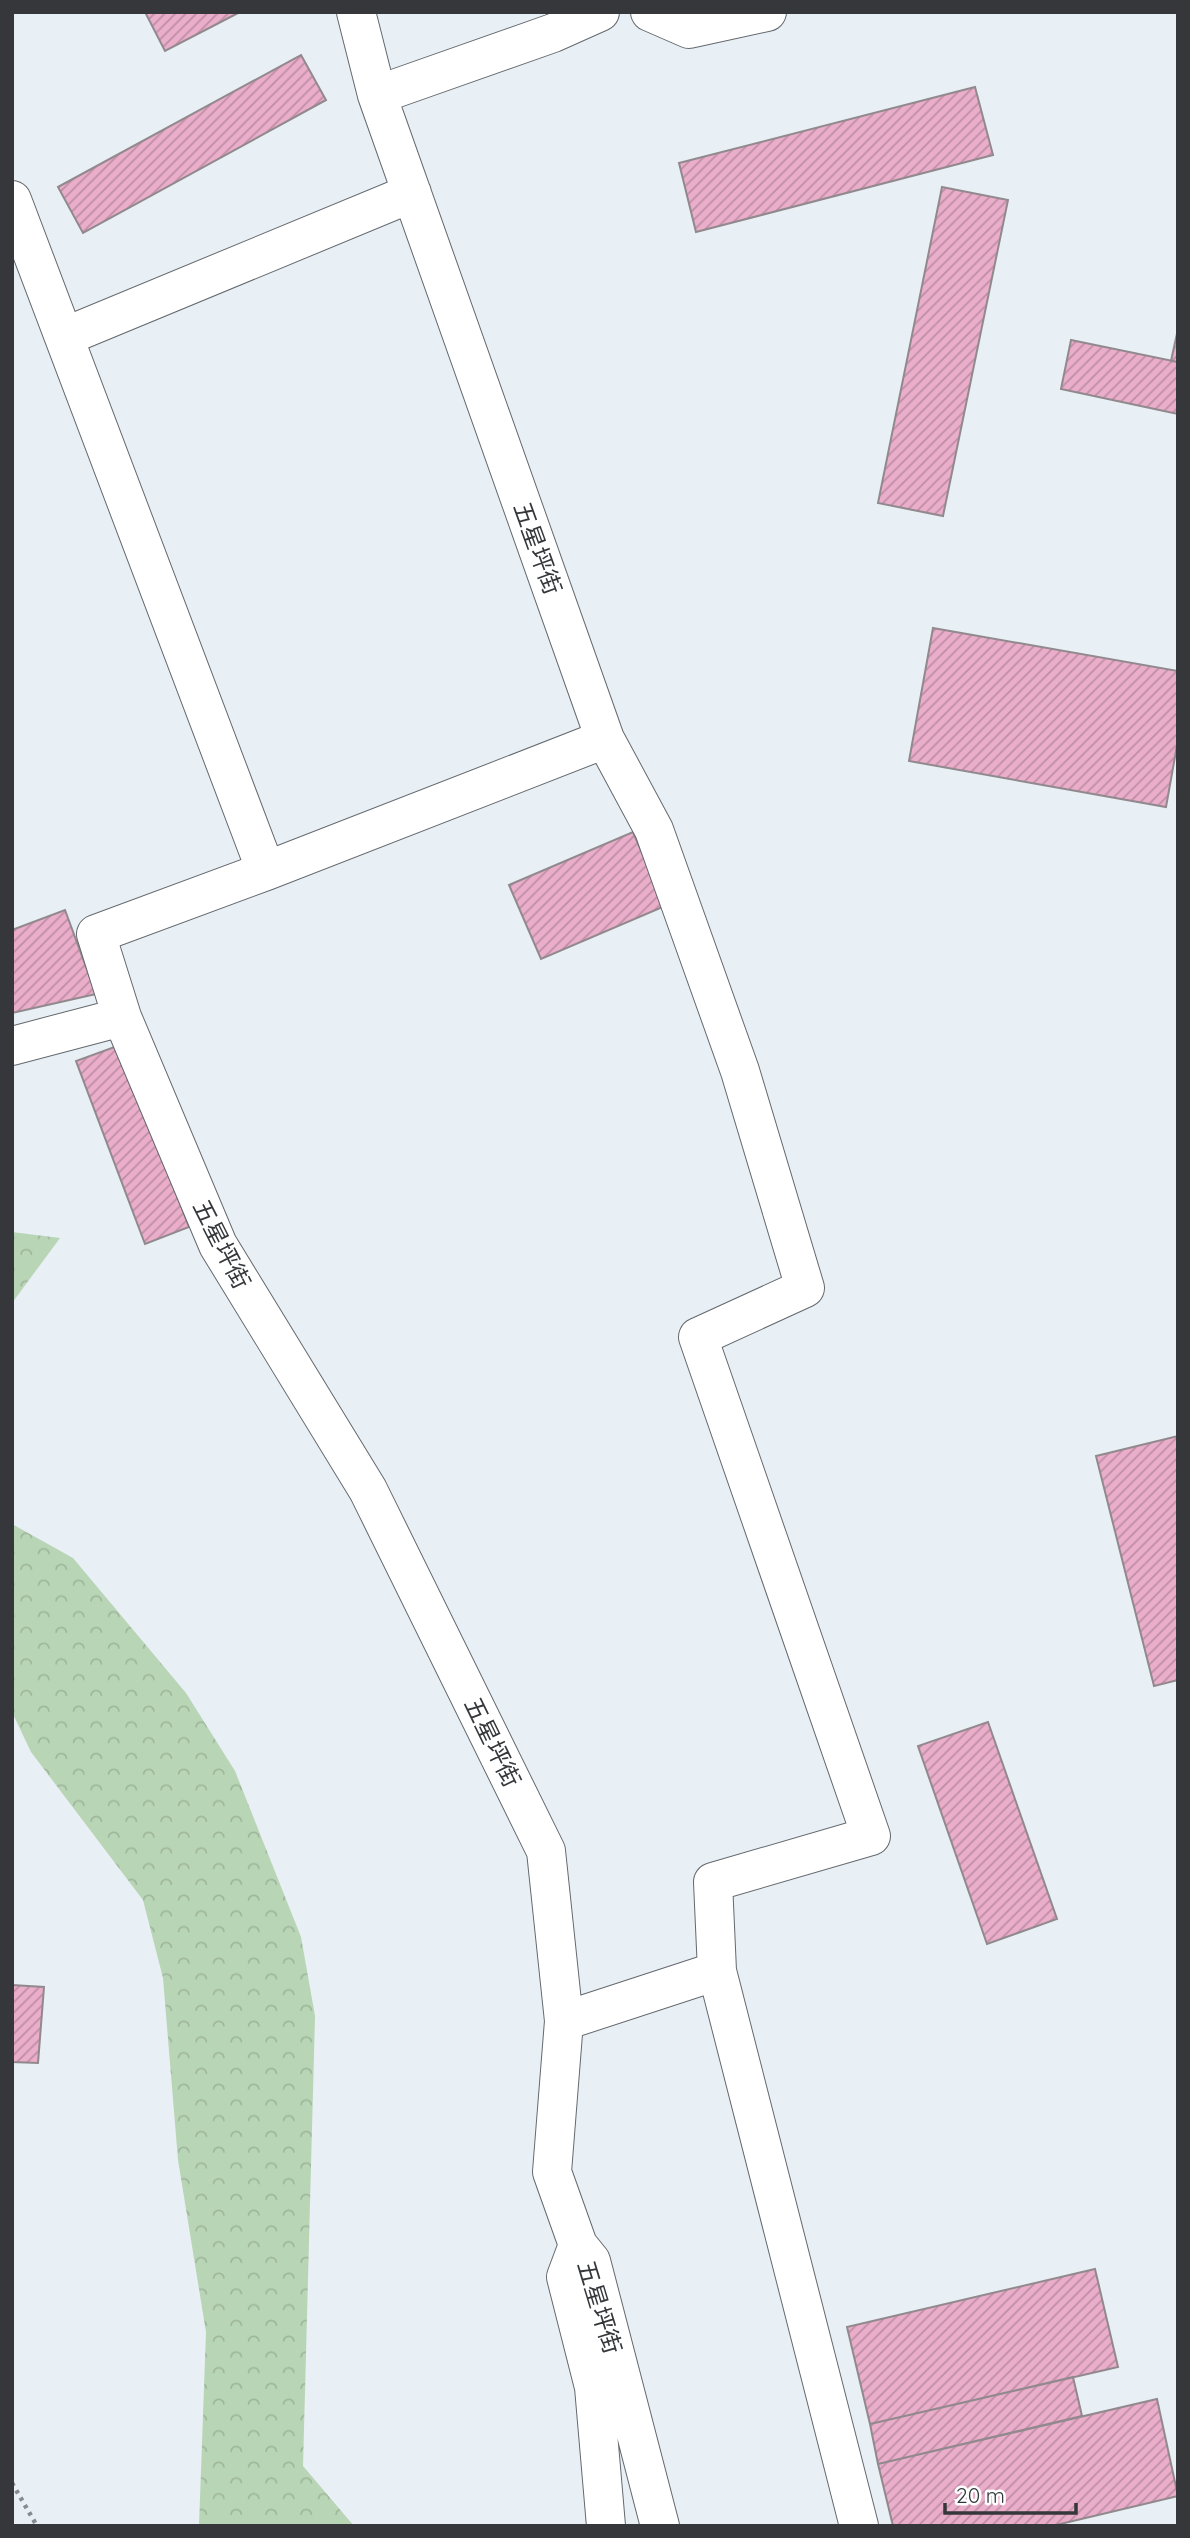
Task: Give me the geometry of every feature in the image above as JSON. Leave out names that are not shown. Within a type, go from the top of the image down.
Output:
[{"type":"street","name":"五星坪街","points":[[356,12],[377,95],[605,739],[96,934],[122,1017],[218,1245],[368,1490],[547,1851],[564,2021],[552,2172],[578,2245],[590,2261],[660,2526]]},
{"type":"street","points":[[377,95],[553,33],[600,12]]},
{"type":"street","points":[[650,12],[689,29],[767,12]]},
{"type":"street","points":[[64,337],[412,193]]},
{"type":"street","points":[[12,200],[266,871]]},
{"type":"street","points":[[605,739],[654,830],[740,1071],[805,1289],[698,1337],[871,1836],[713,1882],[718,1971],[859,2526]]},
{"type":"street","points":[[12,1046],[122,1017]]},
{"type":"street","points":[[564,2021],[718,1971]]},
{"type":"street","points":[[578,2245],[566,2277],[594,2387],[606,2526]]},
{"type":"path","points":[[12,2483],[37,2526]]},
{"type":"green space","points":[[12,1232],[60,1238],[12,1303]]},
{"type":"green space","points":[[12,1524],[73,1558],[186,1693],[235,1771],[301,1937],[315,2016],[303,2466],[354,2526],[199,2526],[206,2332],[178,2160],[163,1978],[143,1900],[31,1752],[12,1712]]},
{"type":"building","points":[[145,12],[240,12],[165,51]]},
{"type":"building","points":[[301,55],[326,100],[83,233],[58,187]]},
{"type":"building","points":[[975,87],[993,155],[696,232],[679,163]]},
{"type":"building","points":[[942,187],[1008,200],[943,516],[878,503]]},
{"type":"building","points":[[1178,329],[1178,362],[1171,361]]},
{"type":"building","points":[[1071,340],[1178,362],[1178,414],[1061,389]]},
{"type":"building","points":[[933,628],[1178,671],[1178,740],[1166,807],[909,761]]},
{"type":"building","points":[[633,832],[665,906],[541,959],[509,885]]},
{"type":"building","points":[[65,910],[96,994],[12,1013],[12,930]]},
{"type":"building","points":[[120,1045],[189,1227],[145,1244],[76,1061]]},
{"type":"building","points":[[1178,1436],[1178,1680],[1154,1686],[1096,1456]]},
{"type":"building","points":[[988,1722],[1057,1919],[987,1944],[918,1746]]},
{"type":"building","points":[[12,1985],[44,1987],[38,2063],[12,2062]]},
{"type":"building","points":[[1095,2269],[1118,2367],[870,2424],[847,2327]]},
{"type":"building","points":[[1073,2377],[1082,2416],[878,2464],[870,2424]]},
{"type":"building","points":[[1157,2399],[1178,2496],[1052,2526],[893,2526],[878,2464]]}]
